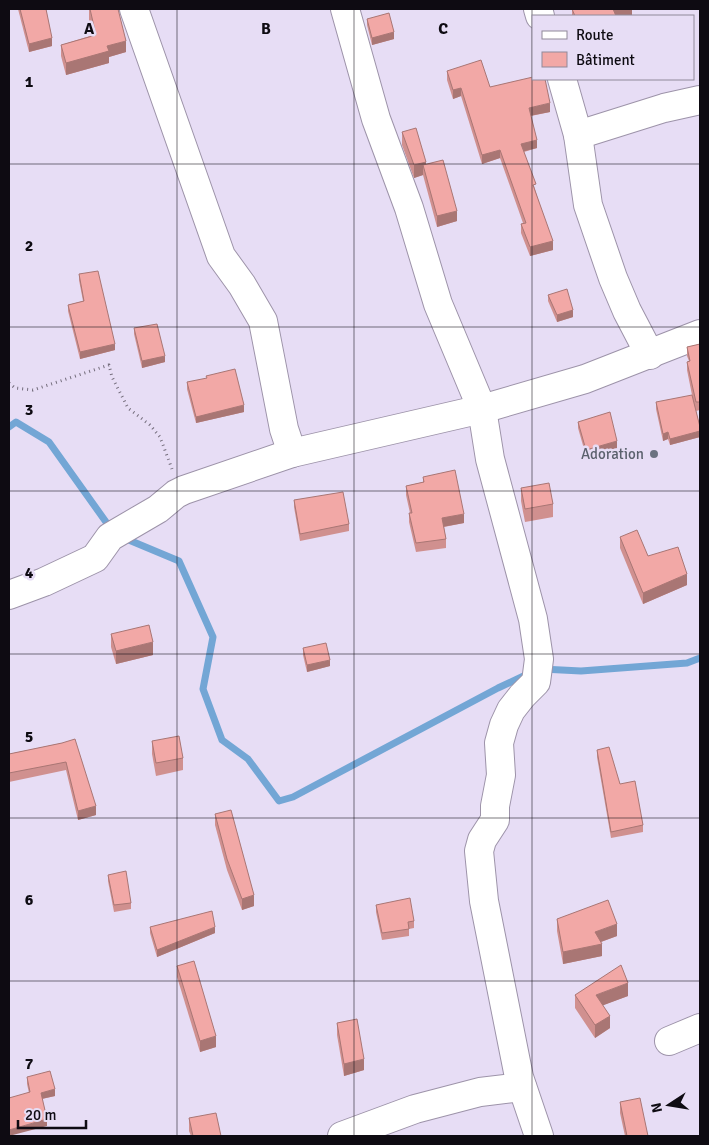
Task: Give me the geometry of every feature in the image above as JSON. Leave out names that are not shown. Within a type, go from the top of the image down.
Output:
[{"type":"street","points":[[134,9],[221,256],[242,285],[262,321],[284,430],[292,453]]},
{"type":"street","points":[[346,9],[376,119],[409,208],[438,304],[482,409],[490,459],[533,620],[539,659],[536,682],[511,710],[499,743],[501,775],[495,806],[495,820],[482,840],[479,850],[484,901],[519,1077],[539,1136]]},
{"type":"street","points":[[562,80],[578,135],[588,205],[613,278],[627,311],[650,355]]},
{"type":"street","points":[[578,135],[664,108],[700,100]]},
{"type":"street","points":[[9,595],[95,558],[110,537],[158,509],[176,494],[292,453],[482,409],[585,379],[700,334]]},
{"type":"street","points":[[669,1041],[700,1028]]},
{"type":"street","points":[[342,1136],[414,1110],[480,1092],[522,1087]]},
{"type":"path","points":[[9,383],[14,388],[34,390],[109,365],[112,377],[128,408],[150,425],[160,438],[171,462],[177,484],[176,494]]},
{"type":"building","points":[[20,9],[46,9],[52,38],[29,44]]},
{"type":"building","points":[[90,9],[118,9],[126,41],[107,46],[109,51],[66,63],[61,45],[96,35]]},
{"type":"building","points":[[572,9],[613,9],[616,15],[575,15]]},
{"type":"building","points":[[389,13],[394,32],[372,38],[367,19]]},
{"type":"building","points":[[481,60],[490,87],[532,77],[532,80],[545,80],[550,103],[529,108],[537,140],[521,144],[536,184],[533,185],[553,241],[530,247],[521,224],[526,223],[500,150],[482,155],[461,88],[453,90],[447,71]]},
{"type":"building","points":[[416,128],[426,162],[414,165],[402,132]]},
{"type":"building","points":[[443,160],[457,211],[437,216],[423,165]]},
{"type":"building","points":[[98,271],[115,344],[80,352],[68,305],[84,301],[79,274]]},
{"type":"building","points":[[567,289],[573,310],[557,315],[548,295]]},
{"type":"building","points":[[157,324],[165,356],[142,361],[134,328]]},
{"type":"building","points":[[700,344],[700,402],[696,402],[687,362],[690,361],[687,347]]},
{"type":"building","points":[[235,369],[244,405],[196,417],[187,382]]},
{"type":"building","points":[[692,395],[700,431],[670,439],[668,432],[663,434],[656,402]]},
{"type":"building","points":[[610,412],[617,441],[586,450],[578,422]]},
{"type":"building","points":[[455,470],[464,514],[442,518],[446,539],[416,543],[409,513],[412,513],[406,486],[424,482],[423,477]]},
{"type":"building","points":[[549,483],[553,504],[525,509],[521,488]]},
{"type":"building","points":[[343,492],[349,524],[300,534],[294,500]]},
{"type":"building","points":[[637,530],[648,556],[678,547],[687,574],[643,593],[620,537]]},
{"type":"building","points":[[149,625],[153,642],[116,651],[111,634]]},
{"type":"building","points":[[326,643],[330,660],[307,665],[303,648]]},
{"type":"building","points":[[179,736],[183,758],[156,763],[152,741]]},
{"type":"building","points":[[75,739],[96,806],[78,811],[66,762],[9,773],[9,754]]},
{"type":"building","points":[[609,747],[620,784],[635,781],[643,825],[611,832],[597,750]]},
{"type":"building","points":[[231,810],[254,895],[242,899],[227,859],[215,814]]},
{"type":"building","points":[[126,871],[131,903],[114,905],[108,875]]},
{"type":"building","points":[[410,898],[414,921],[408,922],[409,929],[382,933],[376,905]]},
{"type":"building","points":[[608,900],[617,924],[595,932],[602,944],[563,952],[557,919]]},
{"type":"building","points":[[212,911],[215,927],[157,950],[150,927]]},
{"type":"building","points":[[194,961],[216,1036],[200,1041],[177,966]]},
{"type":"building","points":[[621,965],[628,983],[596,995],[610,1016],[595,1025],[575,995]]},
{"type":"building","points":[[357,1019],[364,1059],[344,1064],[337,1023]]},
{"type":"building","points":[[50,1071],[55,1089],[41,1093],[47,1119],[9,1130],[9,1098],[30,1092],[27,1077]]},
{"type":"building","points":[[640,1098],[648,1136],[627,1136],[620,1102]]},
{"type":"building","points":[[216,1113],[221,1136],[193,1136],[189,1118]]},
{"type":"waterway","points":[[9,427],[16,422],[49,442],[111,529]]},
{"type":"waterway","points":[[124,538],[179,561],[213,637],[203,689],[222,740],[248,759],[279,801],[293,797],[498,688],[530,673]]},
{"type":"waterway","points":[[542,669],[581,671],[687,663],[700,658]]},
{"type":"place","name":"Adoration","points":[[654,454]]}]
